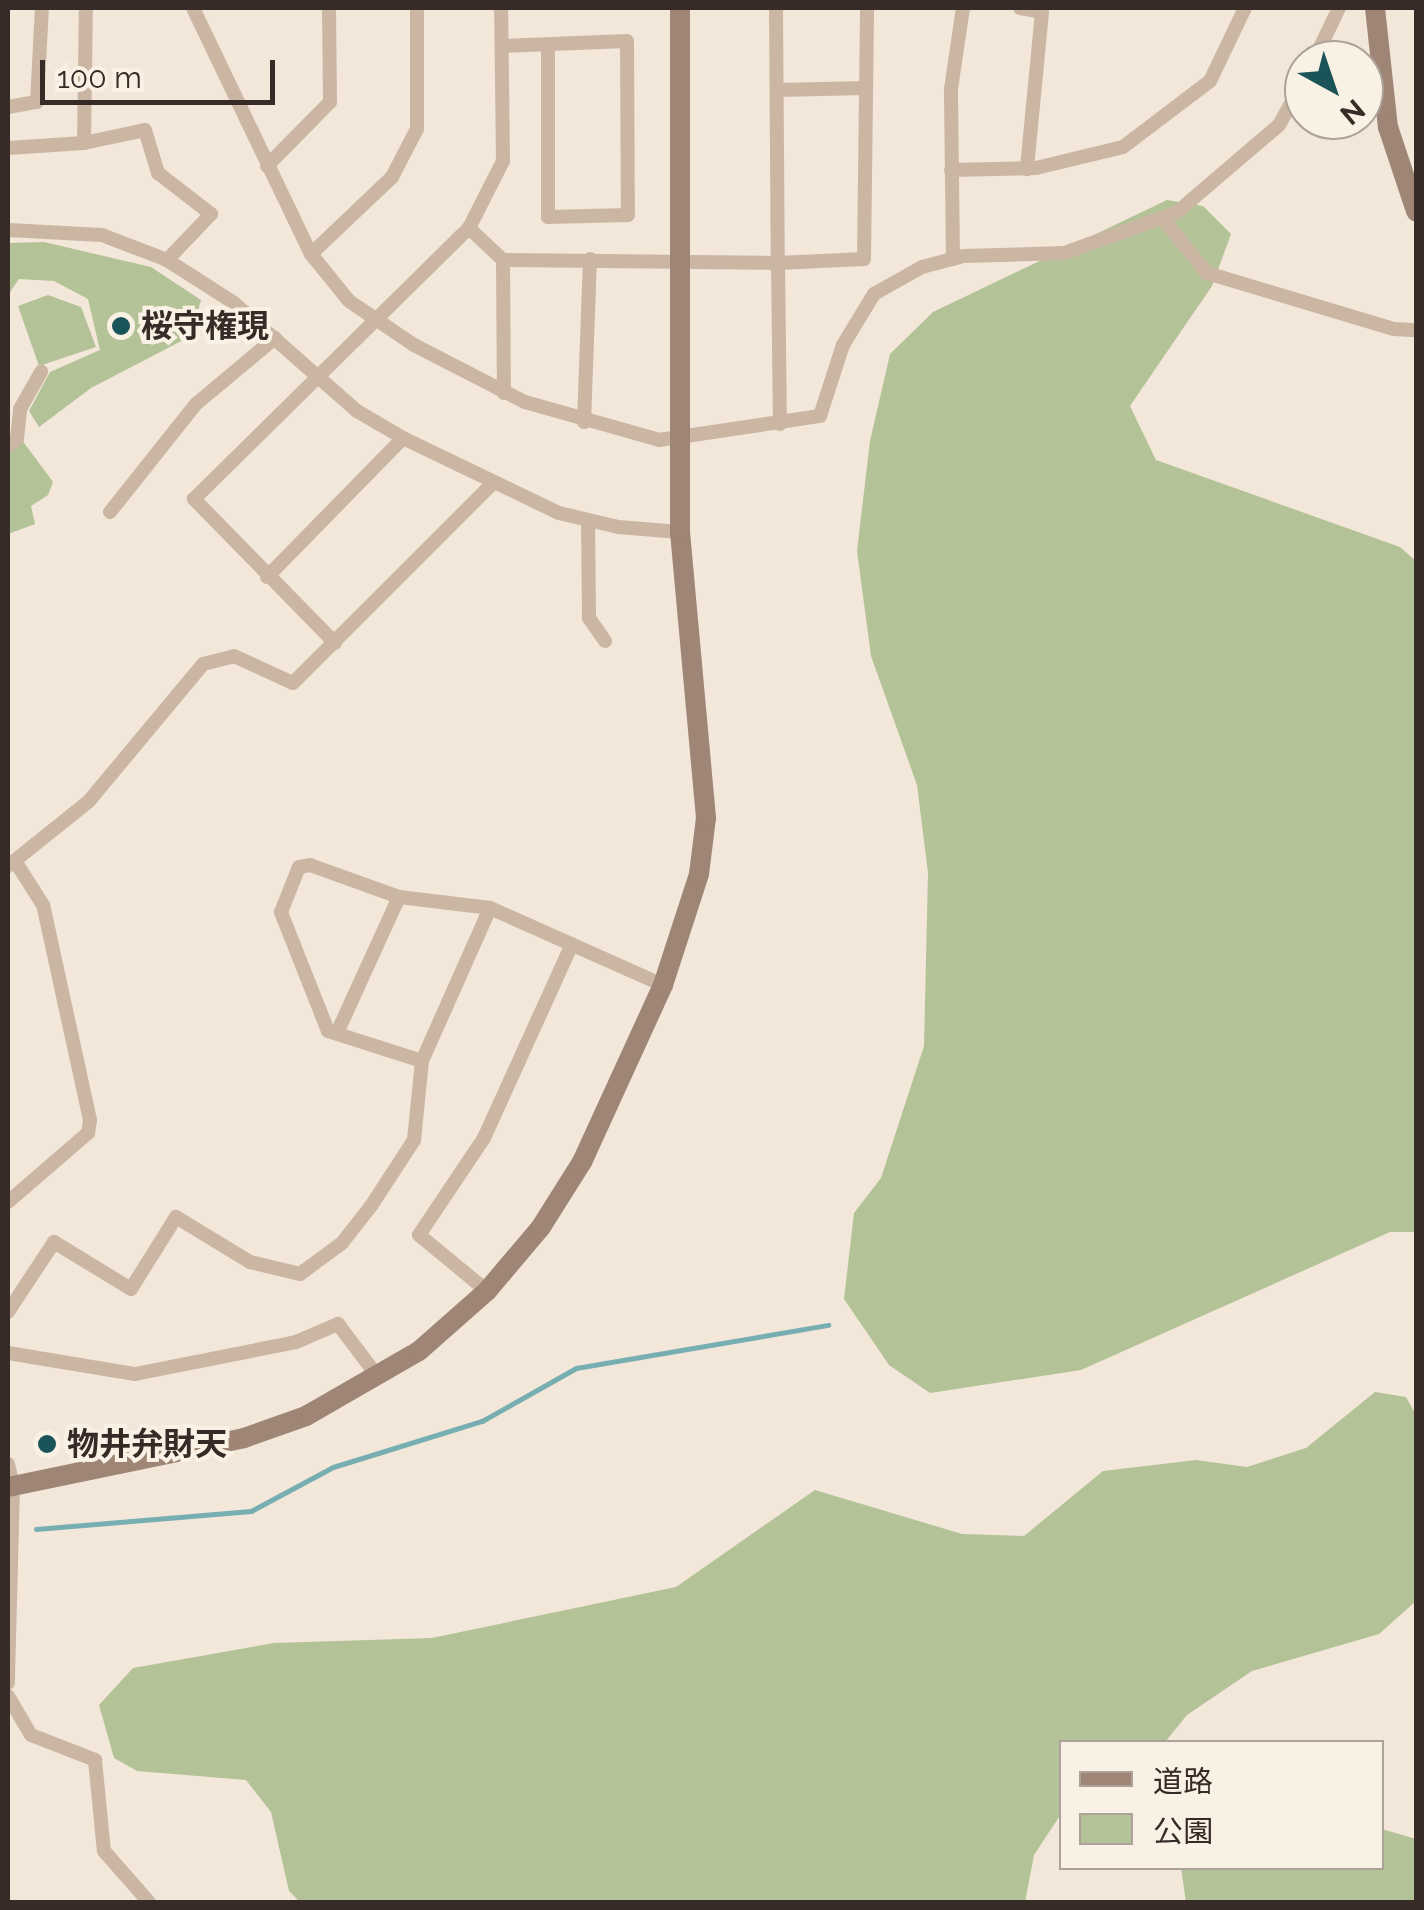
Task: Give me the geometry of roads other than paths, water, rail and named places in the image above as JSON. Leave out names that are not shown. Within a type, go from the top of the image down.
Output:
[{"type":"street","points":[[8,107],[37,102],[42,8]]},
{"type":"street","points":[[84,143],[86,8]]},
{"type":"street","points":[[193,8],[311,254],[375,322],[504,392],[584,422],[682,441],[820,416],[843,345],[874,294],[922,266],[953,258],[1064,253],[1164,218],[1248,157],[1284,116]]},
{"type":"street","points":[[267,166],[330,102],[329,8]]},
{"type":"street","points":[[311,254],[392,177],[417,129],[417,8]]},
{"type":"street","points":[[334,643],[194,500],[469,228],[504,161],[501,8]]},
{"type":"street","points":[[10,1487],[244,1438],[306,1416],[378,1377],[488,1291],[541,1227],[582,1162],[663,985],[699,874],[706,818],[680,532],[680,8]]},
{"type":"street","points":[[776,8],[780,424]]},
{"type":"street","points":[[469,228],[504,260],[682,258],[778,263],[864,259],[866,8]]},
{"type":"street","points":[[953,258],[951,89],[963,8]]},
{"type":"street","points":[[1020,8],[1042,12],[1027,168]]},
{"type":"street","points":[[952,170],[1027,168],[1123,147],[1210,81],[1245,8]]},
{"type":"street","points":[[1324,40],[1339,8]]},
{"type":"street","points":[[1376,8],[1388,127],[1416,212]]},
{"type":"street","points":[[503,46],[548,44],[627,41],[628,216],[548,217],[548,44]]},
{"type":"street","points":[[777,90],[866,88]]},
{"type":"street","points":[[8,148],[84,143],[145,130],[158,173],[210,214],[167,260]]},
{"type":"street","points":[[1164,218],[1207,273],[1394,329],[1416,330]]},
{"type":"street","points":[[8,230],[102,236],[167,260],[275,338],[316,378],[403,438],[494,482],[588,520],[680,532]]},
{"type":"street","points":[[584,422],[590,259]]},
{"type":"street","points":[[504,260],[504,392]]},
{"type":"street","points":[[110,512],[196,404],[275,338]]},
{"type":"street","points":[[8,446],[18,438],[20,409],[41,372]]},
{"type":"street","points":[[267,577],[403,438]]},
{"type":"street","points":[[8,1202],[88,1132],[90,1120],[44,905],[12,865],[90,800],[203,664],[234,656],[292,683],[494,482]]},
{"type":"street","points":[[588,520],[589,618],[605,640]]},
{"type":"street","points":[[422,1060],[328,1030],[281,912],[299,868],[310,864],[399,896],[490,908],[663,985]]},
{"type":"street","points":[[337,1033],[399,896]]},
{"type":"street","points":[[8,1312],[54,1242],[131,1289],[176,1216],[250,1262],[300,1274],[318,1265],[371,1206],[414,1140],[422,1060],[490,908]]},
{"type":"street","points":[[488,1291],[419,1235],[484,1138],[572,944]]},
{"type":"street","points":[[8,1353],[135,1374],[296,1342],[338,1324],[378,1377]]},
{"type":"street","points":[[8,1464],[8,1683]]},
{"type":"street","points":[[8,1696],[31,1734],[95,1760],[104,1851],[149,1902]]},
{"type":"waterway","points":[[36,1529],[251,1511],[333,1467],[482,1421],[576,1368],[828,1325]]},
{"type":"place","name":"桜守権現","points":[[121,326]]},
{"type":"place","name":"物井弁財天","points":[[47,1444]]}]
